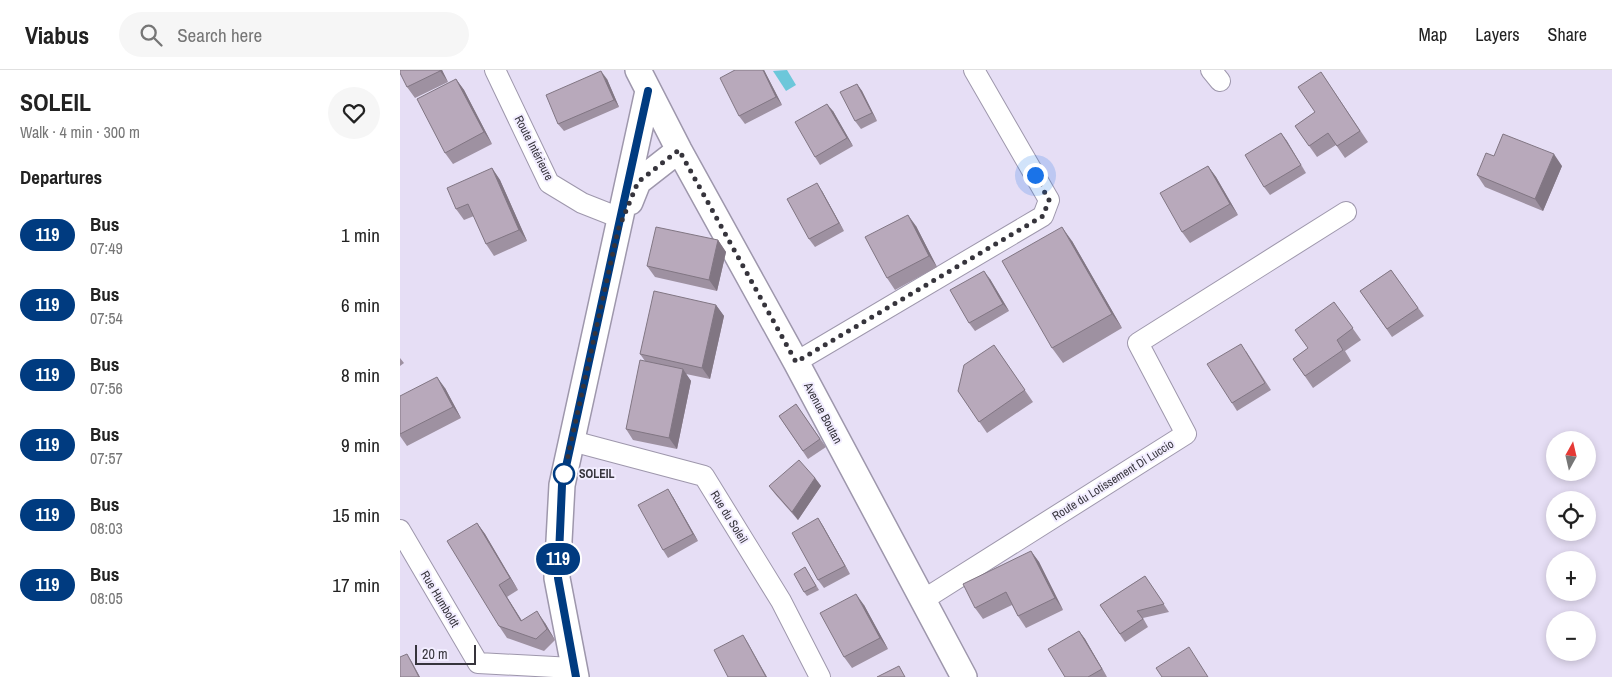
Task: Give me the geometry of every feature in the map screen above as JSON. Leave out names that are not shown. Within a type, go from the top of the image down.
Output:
[{"type":"street","name":"Route Intérieure","points":[[495,70],[549,183],[619,224]]},
{"type":"street","points":[[796,362],[1043,216],[1049,200],[1045,190],[1025,160],[974,70]]},
{"type":"street","points":[[574,672],[558,578],[562,485],[619,224],[643,80]]},
{"type":"street","name":"Avenue Boutan","points":[[643,80],[964,677]]},
{"type":"street","points":[[619,224],[638,182],[679,150]]},
{"type":"street","name":"Route du Lotissement Di Luccio","points":[[923,600],[1186,434],[1138,343],[1346,212]]},
{"type":"street","name":"Rue du Soleil","points":[[572,441],[704,476],[781,601],[820,677]]},
{"type":"street","name":"Rue Humboldt","points":[[400,530],[478,663],[574,672]]},
{"type":"water","points":[[787,70],[796,85],[786,91],[773,71]]},
{"type":"building","points":[[400,70],[440,70],[440,71],[407,87]]},
{"type":"building","points":[[735,70],[763,70],[776,97],[739,116],[720,78]]},
{"type":"building","points":[[601,71],[614,100],[558,124],[546,95]]},
{"type":"building","points":[[1321,72],[1360,131],[1337,146],[1328,133],[1309,146],[1295,126],[1315,112],[1298,87]]},
{"type":"building","points":[[456,79],[484,132],[445,153],[417,99]]},
{"type":"building","points":[[857,84],[872,113],[855,121],[840,92]]},
{"type":"building","points":[[827,104],[847,138],[815,157],[795,122]]},
{"type":"building","points":[[1281,133],[1301,165],[1264,187],[1245,155]]},
{"type":"building","points":[[1503,134],[1554,154],[1535,199],[1477,175],[1486,153],[1494,156]]},
{"type":"building","points":[[1208,166],[1230,204],[1182,232],[1160,193]]},
{"type":"building","points":[[492,168],[519,230],[486,244],[468,204],[456,209],[447,188]]},
{"type":"building","points":[[817,183],[839,223],[809,239],[787,199]]},
{"type":"building","points":[[908,215],[929,256],[887,278],[865,237]]},
{"type":"building","points":[[656,227],[718,240],[709,280],[647,266]]},
{"type":"building","points":[[1062,227],[1112,314],[1052,348],[1002,261]]},
{"type":"building","points":[[1391,270],[1418,308],[1387,329],[1360,291]]},
{"type":"building","points":[[984,271],[1003,304],[969,323],[950,290]]},
{"type":"building","points":[[654,291],[716,305],[702,368],[640,354]]},
{"type":"building","points":[[1334,302],[1353,328],[1337,340],[1343,350],[1305,376],[1293,359],[1308,348],[1295,330]]},
{"type":"building","points":[[1241,344],[1265,383],[1232,403],[1207,364]]},
{"type":"building","points":[[994,345],[1025,390],[979,422],[958,391],[964,365]]},
{"type":"building","points":[[640,360],[683,369],[669,438],[626,429]]},
{"type":"building","points":[[437,377],[453,407],[400,434],[400,396]]},
{"type":"building","points":[[796,404],[820,439],[803,451],[779,416]]},
{"type":"building","points":[[799,460],[815,478],[792,512],[769,486]]},
{"type":"building","points":[[668,489],[693,534],[663,550],[638,505]]},
{"type":"building","points":[[818,518],[845,566],[818,580],[792,533]]},
{"type":"building","points":[[477,523],[510,578],[499,585],[521,621],[537,611],[547,629],[536,639],[499,626],[447,541]]},
{"type":"building","points":[[1031,551],[1055,598],[1018,616],[1006,592],[975,608],[963,584]]},
{"type":"building","points":[[805,567],[816,586],[804,592],[794,574]]},
{"type":"building","points":[[1145,576],[1164,604],[1137,611],[1143,619],[1120,634],[1100,605]]},
{"type":"building","points":[[856,594],[880,638],[844,657],[820,613]]},
{"type":"building","points":[[1079,631],[1102,669],[1088,677],[1065,677],[1048,649]]},
{"type":"building","points":[[743,635],[766,677],[728,677],[714,650]]},
{"type":"building","points":[[1189,647],[1208,677],[1162,677],[1156,668]]},
{"type":"building","points":[[407,654],[419,677],[400,677],[400,657]]},
{"type":"building","points":[[899,666],[905,677],[877,677]]},
{"type":"bus line","name":"119","points":[[576,677],[572,668],[558,578],[558,530],[562,485],[648,91]]},
{"type":"place","name":"SOLEIL","points":[[564,474]]},
{"type":"route","points":[[564,474],[593,336],[618,230],[638,182],[679,150],[796,362],[1043,216],[1049,200],[1035,175]]}]
